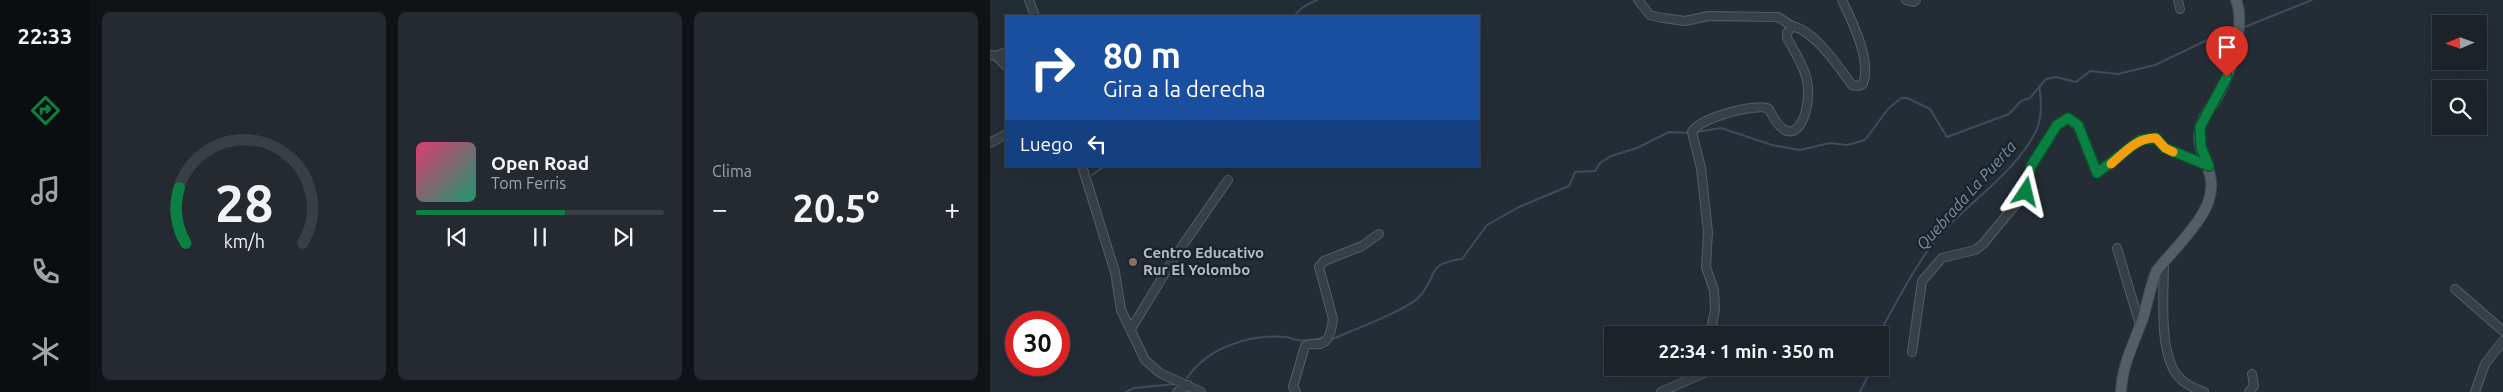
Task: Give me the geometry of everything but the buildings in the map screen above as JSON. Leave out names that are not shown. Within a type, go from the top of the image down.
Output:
[{"type":"main road","points":[[2121,392],[2124,367],[2140,325],[2152,282],[2164,262],[2206,207],[2212,184],[2209,166],[2201,147],[2200,127],[2227,77],[2238,24],[2234,1]]},
{"type":"street","points":[[1029,0],[1035,15]]},
{"type":"street","points":[[1638,0],[1650,15],[1685,21],[1708,16],[1778,17],[1786,20],[1792,26],[1807,34],[1826,52],[1852,85],[1858,86],[1863,84],[1865,79],[1862,50],[1842,0]]},
{"type":"street","points":[[1906,0],[1913,2],[1916,0]]},
{"type":"street","points":[[2178,0],[2180,10]]},
{"type":"street","points":[[1712,326],[1715,310],[1714,290],[1706,267],[1708,232],[1701,168],[1692,132],[1695,126],[1714,116],[1760,106],[1769,109],[1776,125],[1783,131],[1791,132],[1800,126],[1808,103],[1808,87],[1806,74],[1787,38],[1787,33],[1792,26]]},
{"type":"street","points":[[993,56],[1005,52]]},
{"type":"street","points":[[993,56],[1005,65]]},
{"type":"street","points":[[1912,352],[1922,282],[1942,258],[1974,250],[1983,244],[2026,192],[2031,166],[2051,132],[2062,120],[2068,118],[2078,125],[2097,173],[2140,140],[2148,138],[2156,138],[2165,148],[2209,166]]},
{"type":"street","points":[[990,143],[1005,135]]},
{"type":"street","points":[[1082,167],[1116,272],[1121,310],[1151,367],[1200,392]]},
{"type":"street","points":[[1131,329],[1176,255],[1228,180]]},
{"type":"street","points":[[1296,392],[1294,386],[1304,346],[1309,343],[1321,344],[1326,340],[1332,328],[1333,319],[1319,267],[1324,262],[1362,246],[1379,234]]},
{"type":"street","points":[[2117,248],[2140,325]]},
{"type":"street","points":[[2164,262],[2166,346],[2169,361],[2177,375],[2188,386],[2204,392]]},
{"type":"street","points":[[2455,289],[2503,332]]},
{"type":"street","points":[[2475,392],[2485,364],[2503,341]]},
{"type":"street","points":[[2249,392],[2254,386],[2252,374]]},
{"type":"street","points":[[1661,392],[1694,376]]},
{"type":"street","points":[[1177,392],[1188,385]]},
{"type":"waterway","points":[[1295,15],[1303,7],[1317,0]]},
{"type":"waterway","name":"Quebrada La Puerta","points":[[2242,28],[2312,0]]},
{"type":"waterway","points":[[1697,132],[1721,128],[1772,145],[1800,150],[1830,143],[1847,145],[1865,140],[1888,109],[1901,98],[1907,98],[1930,109],[1947,137],[2009,114],[2021,101],[2030,98],[2046,79],[2056,77],[2076,82],[2090,71],[2118,74],[2155,65],[2203,42],[2235,31]]},
{"type":"waterway","name":"Quebrada La Puerta","points":[[1883,326],[1922,258],[1938,237],[2004,174],[2027,146],[2036,131],[2039,120],[2041,103],[2039,86]]},
{"type":"waterway","points":[[1333,339],[1392,313],[1414,301],[1426,288],[1437,267],[1450,261],[1462,259],[1487,225],[1519,207],[1569,186],[1575,172],[1595,171],[1600,163],[1611,156],[1637,148],[1669,132],[1689,133]]},
{"type":"waterway","points":[[1092,175],[1104,167]]},
{"type":"waterway","points":[[1187,378],[1206,358],[1245,340],[1287,337],[1304,341],[1325,337]]},
{"type":"waterway","name":"Quebrada La Puerta","points":[[1860,392],[1868,376]]},
{"type":"waterway","points":[[1126,392],[1134,388],[1175,384]]},
{"type":"slow traffic","points":[[2111,164],[2140,140],[2148,138],[2156,138],[2161,145],[2173,152]]},
{"type":"place","name":"Centro Educativo Rur El Yolombo","points":[[1133,262]]},
{"type":"route","points":[[2026,192],[2031,166],[2051,132],[2062,120],[2068,118],[2078,125],[2086,150],[2097,173],[2100,173],[2140,140],[2148,138],[2156,138],[2165,148],[2209,166],[2201,147],[2200,127],[2227,77]]}]
